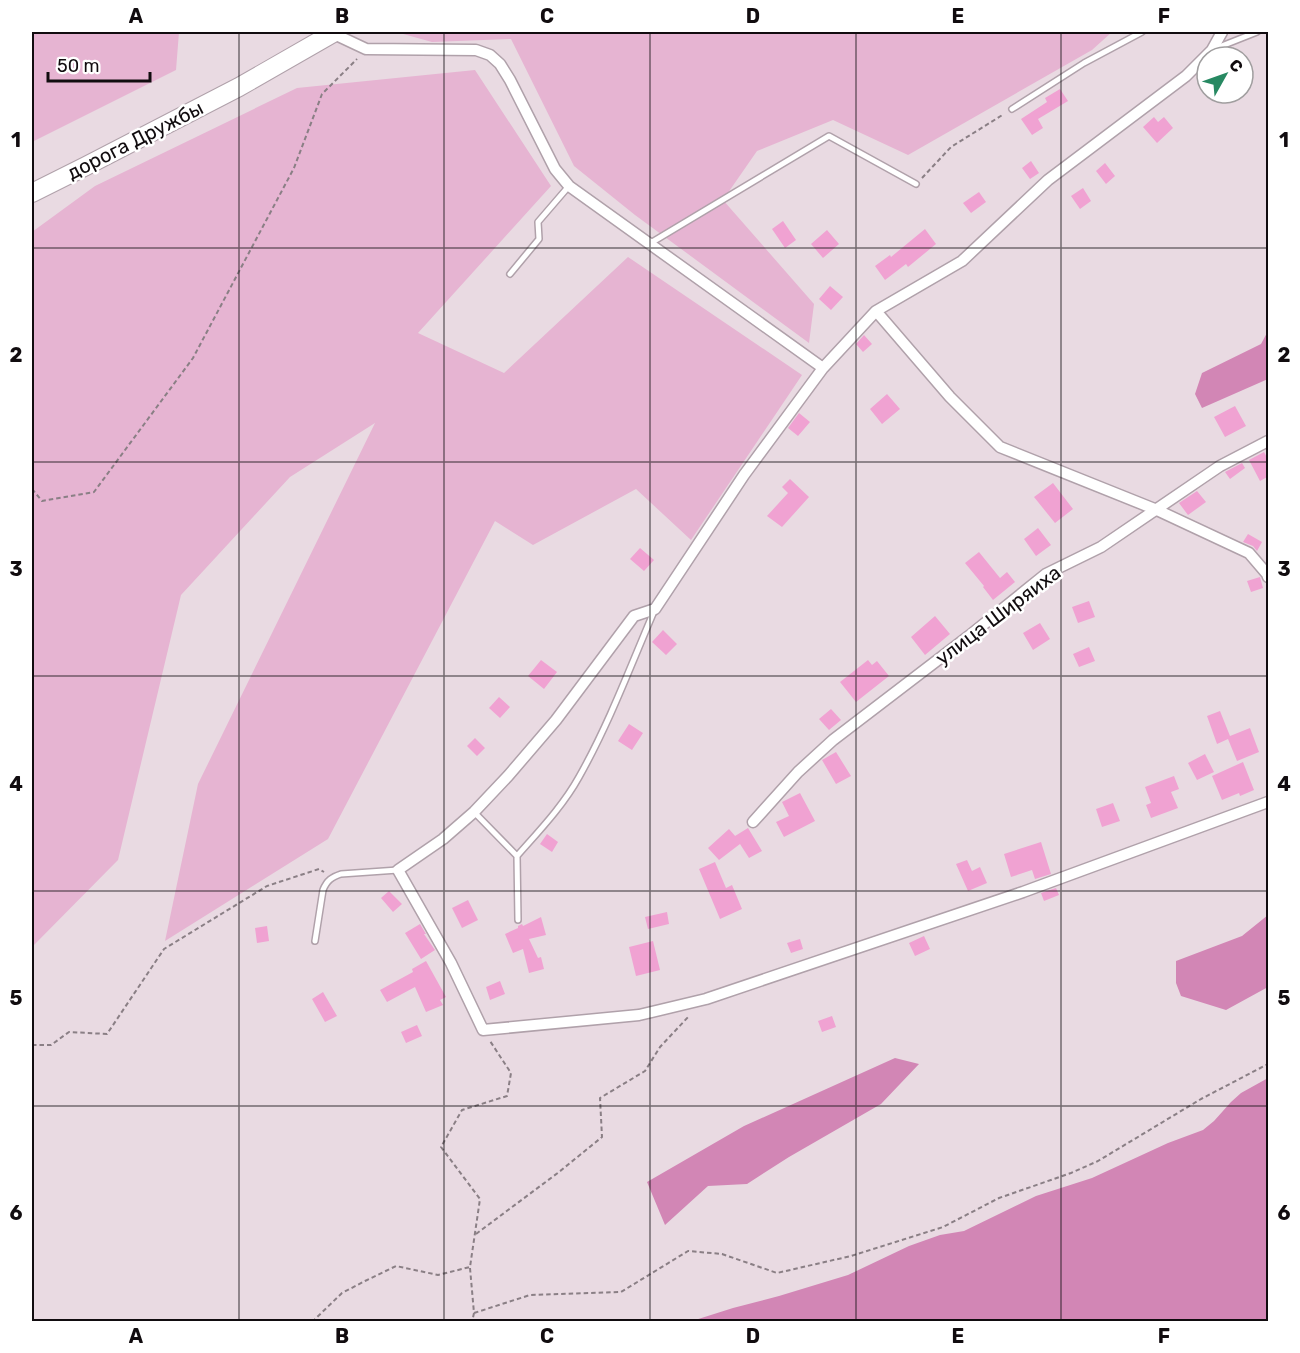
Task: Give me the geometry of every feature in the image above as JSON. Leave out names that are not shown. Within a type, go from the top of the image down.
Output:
[{"type":"main road","name":"дорога Дружбы","points":[[32,193],[239,87],[334,32]]},
{"type":"street","points":[[334,32],[366,49],[476,50],[489,55],[500,64],[510,80],[555,169],[568,186],[823,368]]},
{"type":"street","points":[[1195,67],[1048,180],[962,261],[876,310],[823,368],[744,475],[655,609],[634,616],[556,720],[474,812],[442,839],[398,870],[451,963],[483,1030],[639,1015],[706,999],[1023,892],[1269,802]]},
{"type":"street","points":[[876,310],[950,397],[1000,447],[1157,510],[1249,553],[1269,578]]},
{"type":"street","name":"улица Ширяиха","points":[[753,822],[798,772],[833,740],[1046,574],[1101,547],[1220,466],[1269,441]]},
{"type":"lane","points":[[1012,109],[1084,63],[1142,32]]},
{"type":"lane","points":[[1224,45],[1257,32]]},
{"type":"lane","points":[[650,244],[829,136],[916,184]]},
{"type":"lane","points":[[510,274],[539,239],[538,222],[568,186]]},
{"type":"lane","points":[[517,856],[547,822],[578,778],[602,734],[655,609]]},
{"type":"lane","points":[[474,812],[517,856],[519,920]]},
{"type":"lane","points":[[315,941],[326,882],[341,874],[398,870]]},
{"type":"path","points":[[32,489],[42,501],[94,492],[193,358],[294,168],[322,94],[366,49]]},
{"type":"path","points":[[916,184],[951,147],[1012,109]]},
{"type":"path","points":[[32,1045],[51,1045],[69,1032],[107,1034],[164,950],[267,886],[319,869],[333,877]]},
{"type":"path","points":[[475,1236],[602,1137],[600,1098],[645,1071],[660,1047],[706,999]]},
{"type":"path","points":[[472,1322],[474,1313],[470,1267],[480,1199],[441,1148],[462,1110],[507,1096],[511,1073],[483,1030]]},
{"type":"path","points":[[474,1313],[530,1294],[621,1292],[688,1251],[722,1254],[777,1273],[851,1256],[943,1227],[999,1198],[1098,1161],[1201,1099],[1269,1064]]},
{"type":"path","points":[[312,1322],[342,1293],[396,1266],[438,1275],[470,1267]]},
{"type":"shaded area","points":[[32,32],[179,32],[176,70],[32,142]]},
{"type":"shaded area","points":[[396,32],[1112,32],[1092,50],[908,155],[833,120],[757,151],[723,200],[814,304],[809,343],[635,215],[574,166],[511,39],[432,42]]},
{"type":"shaded area","points":[[475,70],[551,186],[418,333],[504,373],[628,257],[802,375],[691,540],[636,489],[533,545],[495,521],[328,839],[165,941],[198,784],[375,423],[290,477],[181,595],[118,860],[32,947],[32,232],[95,186],[297,88]]},
{"type":"shaded area","points":[[1268,331],[1268,379],[1202,408],[1195,394],[1202,373],[1261,344]]},
{"type":"shaded area","points":[[1268,915],[1268,987],[1226,1010],[1181,996],[1176,983],[1176,961],[1242,936]]},
{"type":"shaded area","points":[[895,1058],[919,1064],[881,1104],[747,1184],[708,1186],[665,1225],[647,1182],[744,1126]]},
{"type":"shaded area","points":[[1268,1078],[1268,1321],[692,1321],[848,1275],[909,1246],[940,1235],[964,1231],[1036,1196],[1092,1178],[1168,1143],[1203,1130],[1241,1093]]},
{"type":"building","points":[[1060,89],[1068,101],[1038,119],[1043,128],[1032,135],[1021,119],[1047,102],[1045,98]]},
{"type":"building","points":[[1154,117],[1158,122],[1164,117],[1173,128],[1157,143],[1143,127]]},
{"type":"building","points":[[1031,161],[1039,173],[1030,179],[1022,168]]},
{"type":"building","points":[[1105,163],[1115,176],[1106,184],[1096,171]]},
{"type":"building","points":[[1083,188],[1091,201],[1080,209],[1071,196]]},
{"type":"building","points":[[979,192],[986,202],[971,213],[963,203]]},
{"type":"building","points":[[783,221],[796,240],[785,248],[772,229]]},
{"type":"building","points":[[925,229],[936,244],[908,267],[906,264],[885,280],[875,266],[890,255],[891,257]]},
{"type":"building","points":[[827,230],[839,244],[823,258],[811,244]]},
{"type":"building","points":[[830,286],[843,297],[831,310],[819,299]]},
{"type":"building","points":[[864,335],[872,344],[863,352],[856,344]]},
{"type":"building","points":[[887,394],[900,409],[882,424],[870,409]]},
{"type":"building","points":[[1235,406],[1246,426],[1225,437],[1214,417]]},
{"type":"building","points":[[799,413],[810,422],[798,436],[788,428]]},
{"type":"building","points":[[1264,452],[1269,461],[1269,476],[1260,481],[1249,460]]},
{"type":"building","points":[[1242,463],[1245,468],[1230,479],[1225,472]]},
{"type":"building","points":[[790,479],[809,497],[782,527],[767,516],[788,493],[782,487]]},
{"type":"building","points":[[1053,483],[1073,509],[1055,523],[1034,497]]},
{"type":"building","points":[[1197,491],[1206,502],[1188,515],[1179,503]]},
{"type":"building","points":[[1038,528],[1051,545],[1036,556],[1024,539]]},
{"type":"building","points":[[1248,534],[1262,542],[1257,551],[1253,546],[1243,542]]},
{"type":"building","points":[[640,548],[654,560],[644,571],[630,559]]},
{"type":"building","points":[[979,552],[1000,578],[1007,572],[1015,582],[993,600],[965,563]]},
{"type":"building","points":[[1260,577],[1263,588],[1251,592],[1247,581]]},
{"type":"building","points":[[1089,601],[1095,617],[1078,623],[1072,607]]},
{"type":"building","points":[[935,616],[950,634],[925,655],[911,637]]},
{"type":"building","points":[[1040,623],[1050,639],[1033,650],[1023,633]]},
{"type":"building","points":[[663,630],[677,644],[666,655],[652,642]]},
{"type":"building","points":[[1089,647],[1095,661],[1079,667],[1073,654]]},
{"type":"building","points":[[541,660],[557,672],[544,689],[528,676]]},
{"type":"building","points":[[868,660],[872,665],[877,661],[889,676],[856,702],[840,682]]},
{"type":"building","points":[[499,697],[510,707],[500,718],[489,708]]},
{"type":"building","points":[[831,709],[841,720],[829,730],[819,719]]},
{"type":"building","points":[[1220,711],[1230,736],[1250,728],[1259,752],[1237,761],[1228,739],[1217,744],[1207,716]]},
{"type":"building","points":[[629,724],[643,733],[632,750],[618,741]]},
{"type":"building","points":[[475,738],[485,748],[477,756],[467,746]]},
{"type":"building","points":[[836,752],[851,776],[836,784],[822,760]]},
{"type":"building","points":[[1205,754],[1214,772],[1197,780],[1188,763]]},
{"type":"building","points":[[1243,762],[1254,790],[1222,800],[1212,776]]},
{"type":"building","points":[[1174,776],[1179,789],[1171,792],[1178,808],[1151,818],[1146,805],[1151,803],[1145,787]]},
{"type":"building","points":[[800,793],[815,821],[784,837],[776,822],[789,816],[782,802]]},
{"type":"building","points":[[1113,803],[1120,821],[1102,827],[1096,809]]},
{"type":"building","points":[[748,828],[762,851],[749,858],[740,844],[719,860],[708,848],[729,829],[735,836]]},
{"type":"building","points":[[547,834],[558,842],[552,852],[540,844]]},
{"type":"building","points":[[1041,842],[1051,874],[1035,879],[1032,870],[1011,877],[1004,854]]},
{"type":"building","points":[[967,860],[972,871],[980,867],[987,883],[968,891],[956,864]]},
{"type":"building","points":[[715,862],[726,888],[732,885],[742,909],[720,919],[699,869]]},
{"type":"building","points":[[1056,888],[1059,895],[1044,901],[1041,893]]},
{"type":"building","points":[[389,891],[402,904],[393,912],[381,898]]},
{"type":"building","points":[[468,900],[478,920],[462,928],[452,908]]},
{"type":"building","points":[[667,912],[669,924],[648,929],[645,917]]},
{"type":"building","points":[[541,917],[546,935],[529,939],[538,958],[541,957],[544,969],[529,973],[523,949],[513,953],[505,934]]},
{"type":"building","points":[[420,924],[435,950],[421,959],[405,933]]},
{"type":"building","points":[[267,926],[269,941],[257,943],[255,928]]},
{"type":"building","points":[[924,936],[930,949],[915,956],[909,943]]},
{"type":"building","points":[[800,939],[803,949],[791,953],[787,943]]},
{"type":"building","points":[[653,941],[660,970],[636,976],[629,947]]},
{"type":"building","points":[[426,961],[446,997],[440,1000],[443,1005],[426,1012],[415,987],[387,1002],[380,990],[413,972],[412,969]]},
{"type":"building","points":[[500,981],[505,994],[490,1000],[486,987]]},
{"type":"building","points":[[323,992],[337,1016],[325,1022],[312,999]]},
{"type":"building","points":[[832,1016],[836,1027],[822,1032],[818,1021]]},
{"type":"building","points":[[417,1025],[422,1036],[406,1043],[401,1032]]}]
